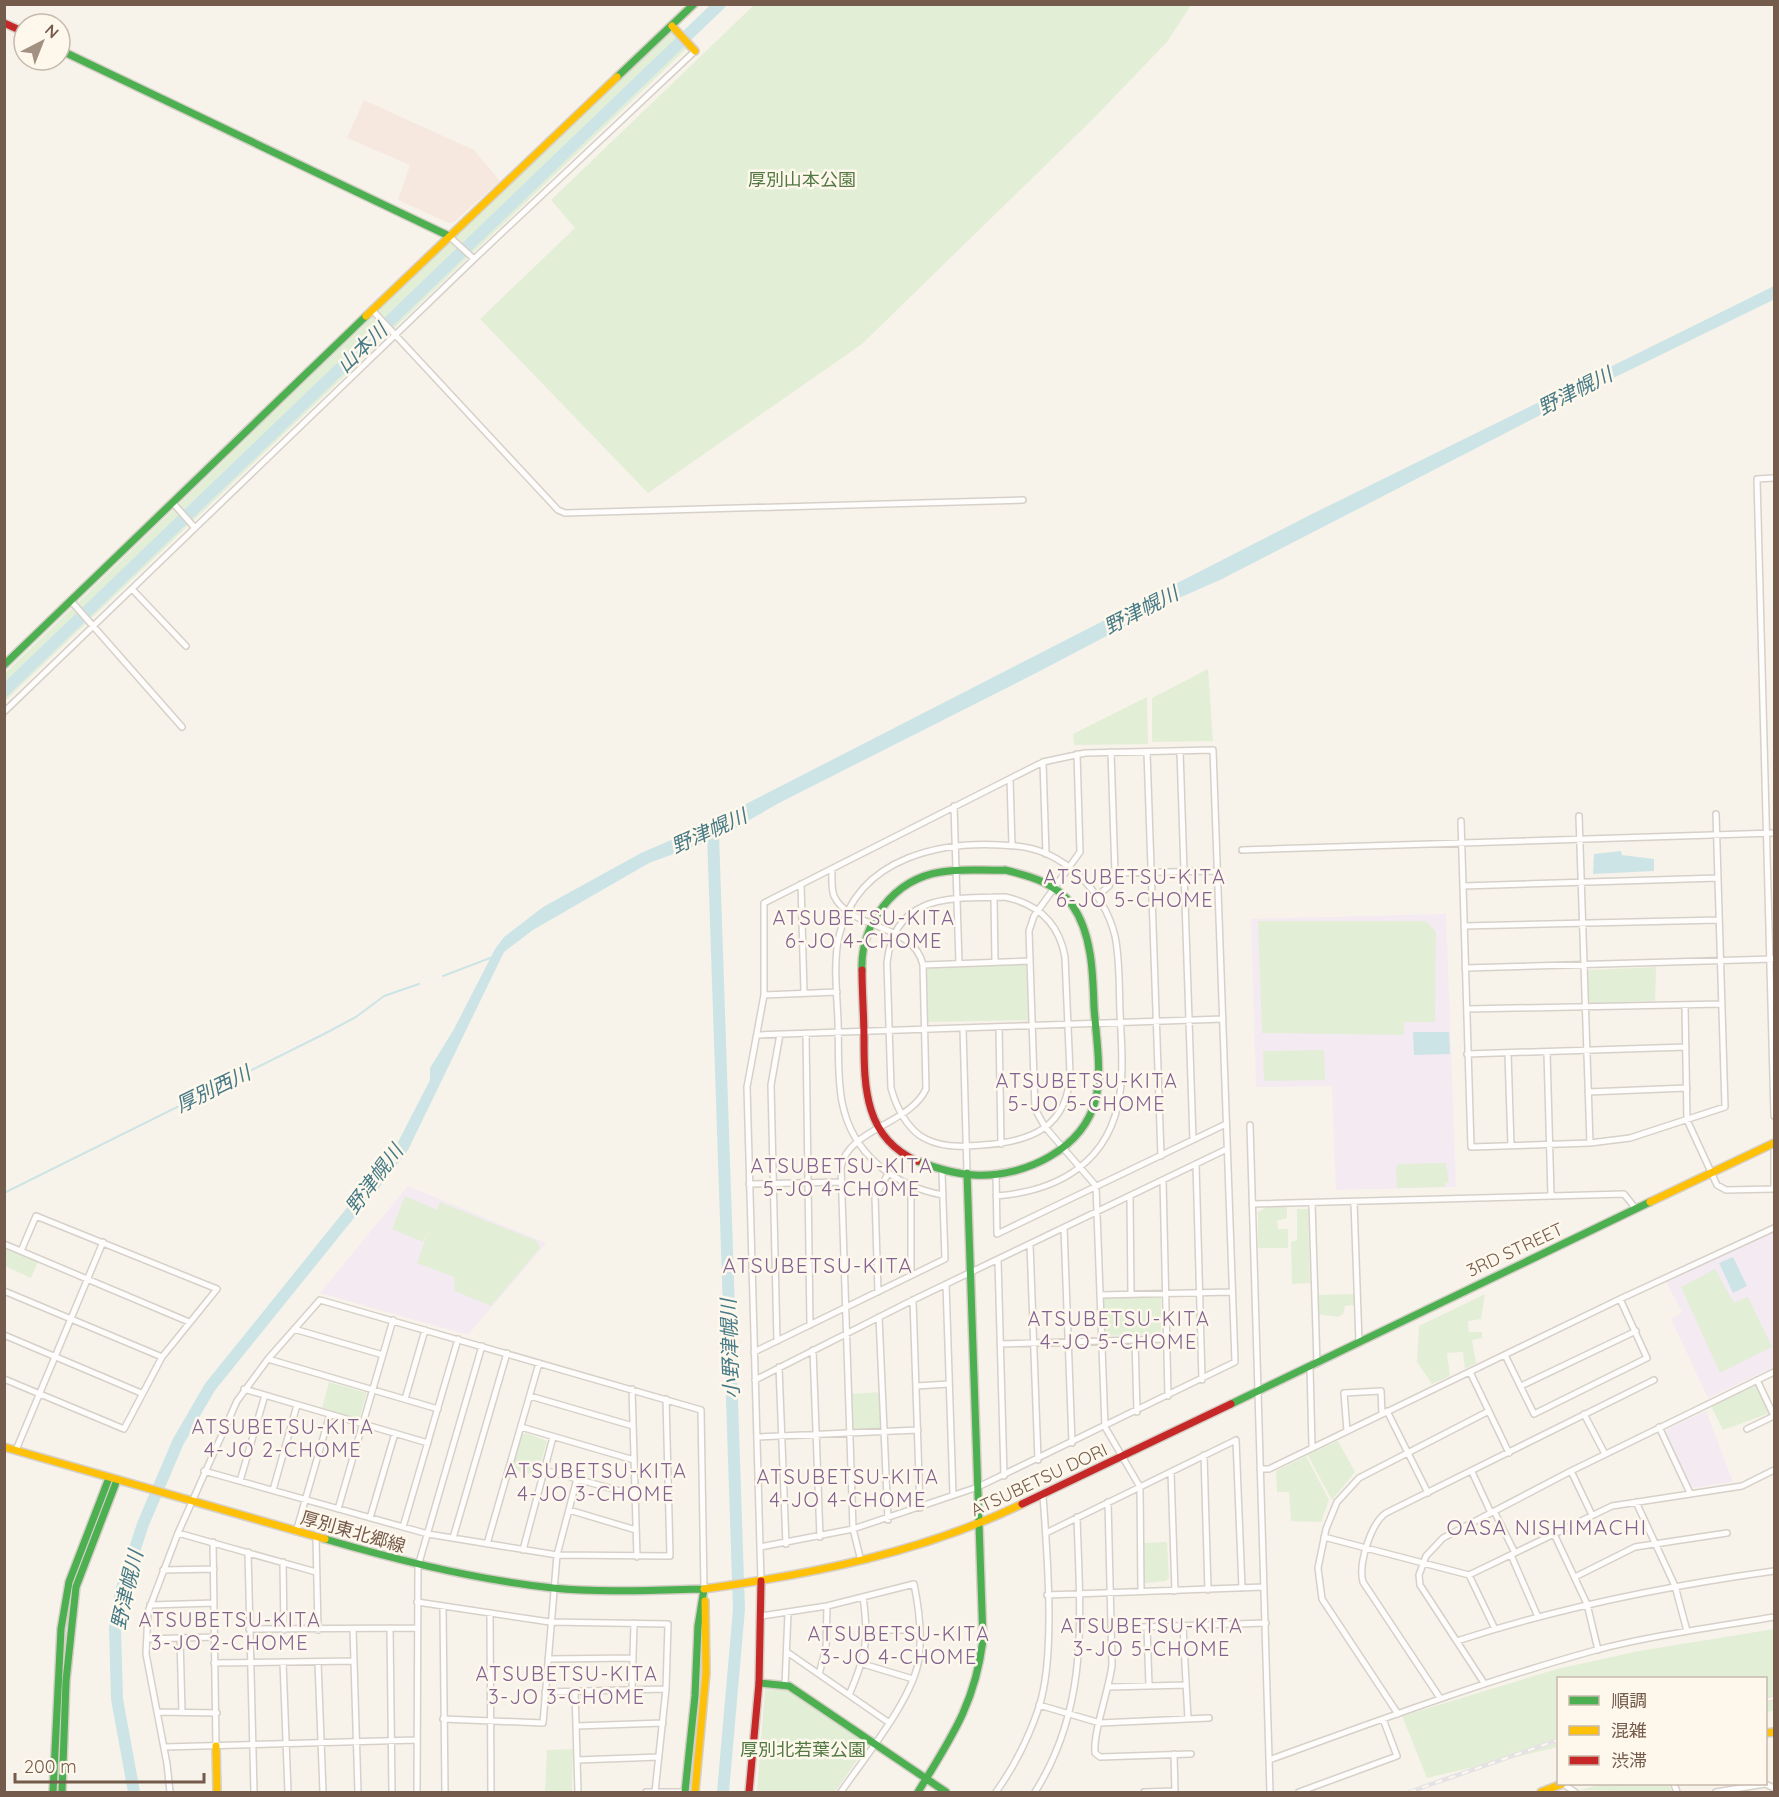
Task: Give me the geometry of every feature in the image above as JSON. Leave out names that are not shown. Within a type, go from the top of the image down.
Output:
[{"type":"main road","points":[[4,665],[449,236],[694,4]]},
{"type":"main road","points":[[672,26],[693,49]]},
{"type":"main road","points":[[72,56],[449,236]]},
{"type":"main road","points":[[957,871],[1015,872],[1036,878],[1054,889],[1072,906],[1086,931],[1092,953],[1098,1072],[1095,1099],[1086,1122],[1064,1149],[1042,1164],[996,1173],[942,1172],[924,1166],[903,1155],[879,1128],[867,1102],[861,956],[871,922],[889,898],[910,883],[939,872],[957,871]]},
{"type":"main road","name":"3RD STREET","points":[[1270,1387],[1774,1143]]},
{"type":"main road","points":[[918,1792],[966,1717],[981,1670],[983,1640],[968,1173]]},
{"type":"main road","name":"ATSUBETSU DORI","points":[[704,1588],[750,1583],[861,1561],[979,1525],[1270,1387]]},
{"type":"main road","name":"厚別東北郷線","points":[[4,1447],[418,1566],[554,1588],[621,1591],[704,1588]]},
{"type":"main road","points":[[53,1792],[57,1678],[61,1629],[69,1582],[113,1479]]},
{"type":"main road","points":[[62,1792],[66,1681],[76,1587],[113,1479]]},
{"type":"main road","points":[[749,1792],[759,1683],[761,1581]]},
{"type":"main road","points":[[695,1792],[705,1700],[707,1628],[704,1588]]},
{"type":"main road","points":[[685,1792],[695,1696],[698,1626],[704,1588]]},
{"type":"main road","points":[[759,1683],[785,1685],[945,1792]]},
{"type":"main road","points":[[216,1746],[217,1792]]},
{"type":"main road","points":[[1541,1792],[1560,1785]]},
{"type":"street","points":[[4,712],[473,257],[693,49]]},
{"type":"street","points":[[449,236],[473,257]]},
{"type":"street","points":[[373,311],[558,510],[565,513],[1023,500]]},
{"type":"street","points":[[1774,478],[1757,479],[1766,834],[1772,959],[1774,1116]]},
{"type":"street","points":[[173,503],[194,526]]},
{"type":"street","points":[[132,589],[186,646]]},
{"type":"street","points":[[71,601],[182,727]]},
{"type":"street","points":[[760,1547],[820,1537],[888,1520],[978,1487],[1105,1428],[1235,1362],[1213,750],[1077,754],[1043,762],[764,903],[764,995],[747,1087],[749,1184],[761,1581]]},
{"type":"street","points":[[1180,751],[1192,1140]]},
{"type":"street","points":[[1097,896],[1109,886],[1115,873],[1111,752]]},
{"type":"street","points":[[1147,752],[1161,1156]]},
{"type":"street","points":[[1077,754],[1080,852],[1030,922],[1035,1109],[1045,1127],[1096,1186],[1105,1428],[1140,1487],[1141,1591]]},
{"type":"street","points":[[1043,762],[1046,854]]},
{"type":"street","points":[[1010,778],[1012,846]]},
{"type":"street","points":[[954,806],[959,963]]},
{"type":"street","points":[[1461,821],[1471,1147],[1549,1145],[1630,1138],[1725,1107],[1716,814]]},
{"type":"street","points":[[1580,816],[1590,1143]]},
{"type":"street","points":[[1242,850],[1774,833]]},
{"type":"street","points":[[943,1195],[910,1188],[888,1174],[858,1142],[842,1105],[837,947],[849,911],[868,883],[886,869],[920,852],[956,846],[1012,846],[1046,854],[1070,868],[1097,896],[1110,920],[1117,948],[1121,1082],[1116,1112],[1102,1141],[1080,1167],[1063,1179],[1038,1191],[996,1196]]},
{"type":"street","points":[[832,869],[834,896],[849,911],[895,934],[915,947],[923,964],[926,1029],[926,1089],[914,1105],[858,1142],[842,1159],[840,1182],[854,1529],[861,1561]]},
{"type":"street","points":[[1115,873],[1217,871]]},
{"type":"street","points":[[1462,886],[1718,878]]},
{"type":"street","points":[[801,884],[804,993]]},
{"type":"street","points":[[994,897],[995,962]]},
{"type":"street","points":[[994,897],[1021,901],[1038,909],[1052,922],[1064,948],[1068,1025],[1068,1091],[1056,1117],[1027,1139],[1001,1144],[967,1146],[947,1146],[928,1140],[913,1129],[901,1114],[891,1088],[887,963],[895,934],[907,918],[921,907],[939,899],[957,898],[994,897]]},
{"type":"street","points":[[1464,926],[1719,920]]},
{"type":"street","points":[[1465,968],[1772,959]]},
{"type":"street","points":[[923,964],[1030,961]]},
{"type":"street","points":[[764,995],[837,992]]},
{"type":"street","points":[[1467,1009],[1722,1004]]},
{"type":"street","points":[[1685,1005],[1688,1120],[1720,1189],[1774,1189],[1774,1151]]},
{"type":"street","points":[[757,1035],[1223,1019]]},
{"type":"street","points":[[999,1027],[1001,1144]]},
{"type":"street","points":[[963,1028],[968,1173]]},
{"type":"street","points":[[806,1033],[810,1325]]},
{"type":"street","points":[[777,1341],[771,1085],[780,1034]]},
{"type":"street","points":[[1467,1054],[1686,1047]]},
{"type":"street","points":[[1547,1052],[1551,1196]]},
{"type":"street","points":[[1508,1053],[1510,1146]]},
{"type":"street","points":[[1588,1092],[1687,1088]]},
{"type":"street","points":[[996,1173],[997,1234],[1226,1124]]},
{"type":"street","points":[[1250,1125],[1270,1792]]},
{"type":"street","points":[[755,1380],[913,1300],[1227,1149]]},
{"type":"street","points":[[1196,1164],[1202,1380]]},
{"type":"street","points":[[754,1352],[945,1259],[942,1172]]},
{"type":"street","points":[[878,1292],[875,1196],[888,1174]]},
{"type":"street","points":[[1163,1180],[1168,1396]]},
{"type":"street","points":[[749,1184],[840,1182]]},
{"type":"street","points":[[910,1188],[911,1275]]},
{"type":"street","points":[[1252,1204],[1624,1194],[1636,1209]]},
{"type":"street","points":[[1130,1196],[1131,1294]]},
{"type":"street","points":[[1354,1202],[1359,1342]]},
{"type":"street","points":[[1312,1203],[1312,1447]]},
{"type":"street","points":[[4,1379],[124,1429],[162,1356],[217,1289],[36,1216],[21,1251]]},
{"type":"street","points":[[1064,1228],[1072,1443]]},
{"type":"street","points":[[1260,1470],[1269,1469],[1620,1299],[1774,1228]]},
{"type":"street","points":[[16,1450],[104,1242]]},
{"type":"street","points":[[4,1244],[189,1322]]},
{"type":"street","points":[[1030,1244],[1038,1460]]},
{"type":"street","points":[[998,1260],[1004,1476]]},
{"type":"street","points":[[946,1284],[953,1496]]},
{"type":"street","points":[[4,1291],[162,1356]]},
{"type":"street","points":[[1100,1295],[1232,1292]]},
{"type":"street","points":[[170,1792],[158,1712],[146,1654],[150,1605],[204,1471],[244,1389],[320,1299],[701,1410],[704,1588]]},
{"type":"street","points":[[1506,1355],[1534,1414],[1647,1358],[1620,1299]]},
{"type":"street","points":[[913,1300],[921,1508]]},
{"type":"street","points":[[879,1317],[888,1520]]},
{"type":"street","points":[[338,1509],[393,1320]]},
{"type":"street","points":[[294,1329],[382,1355]]},
{"type":"street","points":[[405,1399],[425,1330]]},
{"type":"street","points":[[1521,1386],[1635,1331]]},
{"type":"street","points":[[4,1335],[141,1393]]},
{"type":"street","points":[[403,1527],[458,1339]]},
{"type":"street","points":[[1000,1344],[1167,1339]]},
{"type":"street","points":[[1136,1340],[1137,1412]]},
{"type":"street","points":[[417,1792],[418,1566],[482,1346]]},
{"type":"street","points":[[813,1350],[820,1537]]},
{"type":"street","points":[[453,1538],[507,1353]]},
{"type":"street","points":[[268,1359],[438,1409]]},
{"type":"street","points":[[487,1544],[539,1363]]},
{"type":"street","points":[[779,1367],[786,1544]]},
{"type":"street","points":[[1470,1372],[1509,1453]]},
{"type":"street","points":[[1484,1683],[1420,1585],[1418,1577],[1431,1548],[1439,1540],[1571,1471],[1774,1372]]},
{"type":"street","points":[[1440,1698],[1363,1582],[1362,1570],[1374,1525],[1381,1517],[1428,1492],[1654,1380]]},
{"type":"street","points":[[1747,1429],[1774,1416],[1757,1380]]},
{"type":"street","points":[[916,1386],[949,1384]]},
{"type":"street","points":[[244,1389],[428,1443]]},
{"type":"street","points":[[632,1389],[637,1557]]},
{"type":"street","points":[[1347,1431],[1344,1393],[1381,1391],[1385,1413],[1428,1492]]},
{"type":"street","points":[[240,1481],[265,1395]]},
{"type":"street","points":[[530,1396],[633,1426]]},
{"type":"street","points":[[204,1471],[428,1534],[557,1555],[670,1556],[666,1399]]},
{"type":"street","points":[[273,1490],[297,1405]]},
{"type":"street","points":[[1398,1714],[1322,1599],[1318,1568],[1324,1537],[1334,1506],[1351,1485],[1489,1411]]},
{"type":"street","points":[[296,1532],[330,1414]]},
{"type":"street","points":[[1584,1414],[1605,1454]]},
{"type":"street","points":[[521,1427],[634,1460]]},
{"type":"street","points":[[1659,1427],[1690,1492]]},
{"type":"street","points":[[757,1437],[918,1430]]},
{"type":"street","points":[[370,1518],[395,1433]]},
{"type":"street","points":[[523,1550],[553,1437]]},
{"type":"street","points":[[1046,1533],[1236,1440],[1242,1588]]},
{"type":"street","points":[[1204,1455],[1208,1590]]},
{"type":"street","points":[[544,1470],[635,1494]]},
{"type":"street","points":[[1324,1537],[1469,1575],[1615,1505],[1742,1486],[1774,1470]]},
{"type":"street","points":[[1571,1471],[1592,1515]]},
{"type":"street","points":[[1172,1472],[1175,1591]]},
{"type":"street","points":[[1472,1472],[1513,1554],[1538,1617]]},
{"type":"street","points":[[443,1719],[543,1723],[557,1555],[577,1479]]},
{"type":"street","points":[[996,1792],[1010,1772],[1039,1705],[1047,1649],[1046,1533],[1043,1496]]},
{"type":"street","points":[[1108,1502],[1112,1593],[1109,1687],[1094,1739],[1095,1753],[1098,1756],[1191,1754]]},
{"type":"street","points":[[1636,1502],[1675,1586],[1687,1631]]},
{"type":"street","points":[[569,1510],[636,1530]]},
{"type":"street","points":[[1035,1792],[1057,1754],[1070,1714],[1079,1658],[1080,1593],[1077,1517]]},
{"type":"street","points":[[178,1533],[316,1572]]},
{"type":"street","points":[[1575,1577],[1635,1547],[1727,1533]]},
{"type":"street","points":[[1554,1534],[1587,1604],[1598,1650]]},
{"type":"street","points":[[315,1537],[318,1630]]},
{"type":"street","points":[[213,1542],[216,1746]]},
{"type":"street","points":[[248,1552],[254,1792]]},
{"type":"street","points":[[283,1562],[284,1630]]},
{"type":"street","points":[[163,1570],[214,1569]]},
{"type":"street","points":[[1457,1641],[1587,1604],[1675,1586],[1774,1571]]},
{"type":"street","points":[[1469,1575],[1495,1629]]},
{"type":"street","points":[[760,1616],[827,1606],[914,1584],[920,1630],[919,1659],[913,1679],[888,1722],[841,1792]]},
{"type":"street","points":[[1047,1594],[1264,1587]]},
{"type":"street","points":[[849,1695],[863,1664],[868,1630],[863,1597]]},
{"type":"street","points":[[417,1602],[550,1622],[668,1624],[666,1689],[655,1792]]},
{"type":"street","points":[[150,1605],[214,1603]]},
{"type":"street","points":[[443,1606],[445,1792]]},
{"type":"street","points":[[819,1674],[828,1638],[827,1606]]},
{"type":"street","points":[[785,1685],[788,1613]]},
{"type":"street","points":[[490,1614],[491,1792]]},
{"type":"street","points":[[1269,1761],[1484,1683],[1598,1650],[1687,1631],[1774,1617]]},
{"type":"street","points":[[632,1690],[634,1623]]},
{"type":"street","points":[[1112,1628],[1266,1623]]},
{"type":"street","points":[[1183,1626],[1188,1719]]},
{"type":"street","points":[[1147,1627],[1149,1686]]},
{"type":"street","points":[[390,1628],[392,1792]]},
{"type":"street","points":[[249,1629],[416,1628]]},
{"type":"street","points":[[353,1629],[358,1792]]},
{"type":"street","points":[[868,1630],[920,1630]]},
{"type":"street","points":[[147,1639],[214,1637]]},
{"type":"street","points":[[180,1638],[182,1712]]},
{"type":"street","points":[[787,1652],[888,1722]]},
{"type":"street","points":[[548,1659],[633,1658]]},
{"type":"street","points":[[283,1662],[288,1792]]},
{"type":"street","points":[[318,1662],[323,1792]]},
{"type":"street","points":[[214,1663],[354,1662]]},
{"type":"street","points":[[863,1664],[913,1679]]},
{"type":"street","points":[[1109,1687],[1186,1684]]},
{"type":"street","points":[[545,1692],[666,1689]]},
{"type":"street","points":[[575,1691],[578,1792]]},
{"type":"street","points":[[1039,1705],[1100,1723],[1209,1718]]},
{"type":"street","points":[[158,1712],[217,1713]]},
{"type":"street","points":[[1299,1792],[1397,1756],[1383,1719]]},
{"type":"street","points":[[576,1726],[663,1723]]},
{"type":"street","points":[[164,1747],[417,1740]]},
{"type":"street","points":[[1144,1792],[1175,1792],[1174,1754]]},
{"type":"street","points":[[577,1760],[659,1757]]},
{"type":"street","points":[[1716,1792],[1759,1785]]},
{"type":"street","points":[[1766,1792],[1773,1787]]},
{"type":"street","points":[[646,1792],[695,1792]]},
{"type":"shaded area","points":[[364,100],[474,150],[500,181],[454,222],[449,223],[398,200],[410,165],[347,138]]},
{"type":"shaded area","points":[[1446,914],[1456,1187],[1336,1190],[1332,1086],[1256,1087],[1251,919]]},
{"type":"shaded area","points":[[408,1186],[546,1243],[468,1335],[320,1293]]},
{"type":"shaded area","points":[[1774,1230],[1774,1367],[1708,1398],[1671,1319],[1682,1312],[1666,1282]]},
{"type":"shaded area","points":[[1706,1411],[1733,1482],[1692,1488],[1664,1431]]},
{"type":"green space","name":"厚別山本公園","points":[[754,5],[1191,5],[1167,42],[1093,119],[862,344],[648,493],[480,319],[575,228],[551,200]]},
{"type":"green space","points":[[669,29],[687,48],[5,701],[5,673]]},
{"type":"green space","points":[[1208,669],[1213,741],[1152,742],[1152,698]]},
{"type":"green space","points":[[1147,697],[1148,744],[1074,745],[1073,734]]},
{"type":"green space","points":[[1258,921],[1426,921],[1436,932],[1435,1022],[1404,1022],[1404,1035],[1262,1033]]},
{"type":"green space","points":[[1026,964],[1028,1020],[928,1022],[927,967]]},
{"type":"green space","points":[[1656,967],[1655,1001],[1591,1003],[1587,998],[1588,970]]},
{"type":"green space","points":[[1324,1050],[1325,1080],[1264,1081],[1263,1051]]},
{"type":"green space","points":[[1446,1163],[1449,1183],[1445,1183],[1445,1187],[1397,1188],[1396,1167],[1399,1164]]},
{"type":"green space","points":[[405,1196],[437,1210],[440,1202],[537,1241],[540,1248],[491,1306],[455,1291],[454,1277],[417,1263],[429,1229],[423,1242],[392,1229]]},
{"type":"green space","points":[[1267,1207],[1287,1207],[1287,1218],[1277,1221],[1278,1229],[1288,1229],[1288,1248],[1258,1248],[1258,1212]]},
{"type":"green space","points":[[1297,1209],[1308,1209],[1310,1283],[1292,1284],[1291,1242],[1297,1240]]},
{"type":"green space","points":[[5,1249],[38,1262],[31,1278],[5,1266]]},
{"type":"green space","points":[[1715,1269],[1734,1303],[1748,1297],[1772,1347],[1720,1373],[1681,1287]]},
{"type":"green space","points":[[1354,1294],[1355,1305],[1345,1306],[1343,1314],[1338,1317],[1318,1314],[1318,1295]]},
{"type":"green space","points":[[1485,1294],[1481,1319],[1468,1321],[1469,1332],[1482,1332],[1482,1338],[1472,1340],[1476,1363],[1465,1369],[1463,1352],[1447,1353],[1450,1376],[1432,1384],[1417,1362],[1419,1326]]},
{"type":"green space","points":[[1161,1297],[1161,1334],[1104,1336],[1103,1298]]},
{"type":"green space","points":[[329,1382],[367,1393],[359,1419],[322,1408]]},
{"type":"green space","points":[[1756,1385],[1770,1413],[1723,1430],[1711,1406]]},
{"type":"green space","points":[[882,1392],[884,1432],[850,1433],[848,1394]]},
{"type":"green space","points":[[526,1433],[547,1441],[537,1476],[512,1469],[522,1435]]},
{"type":"green space","points":[[1338,1441],[1355,1472],[1332,1500],[1307,1454]]},
{"type":"green space","points":[[1306,1456],[1329,1500],[1321,1522],[1291,1521],[1289,1492],[1277,1492],[1276,1471]]},
{"type":"green space","points":[[1167,1542],[1169,1578],[1166,1581],[1146,1583],[1143,1580],[1143,1543]]},
{"type":"green space","points":[[1774,1629],[1774,1711],[1767,1712],[1767,1677],[1557,1677],[1557,1747],[1427,1778],[1402,1716],[1557,1669],[1639,1651]]},
{"type":"green space","name":"厚別北若葉公園","points":[[765,1689],[789,1690],[868,1744],[835,1792],[757,1792]]},
{"type":"green space","points":[[573,1749],[572,1791],[545,1792],[547,1750]]},
{"type":"green space","points":[[1598,1785],[1669,1785],[1672,1792],[1580,1790]]},
{"type":"water","points":[[1774,286],[1774,299],[1771,301],[1595,387],[1222,579],[1179,598],[779,803],[720,837],[649,863],[533,930],[504,952],[408,1150],[379,1188],[347,1218],[397,1144],[430,1080],[430,1068],[454,1029],[495,949],[504,937],[543,907],[641,853],[699,828],[1310,515]]},
{"type":"water","points":[[1621,851],[1622,855],[1654,859],[1654,871],[1593,874],[1594,854]]},
{"type":"water","points":[[1413,1032],[1449,1032],[1450,1054],[1414,1055]]},
{"type":"water","points":[[1733,1257],[1747,1286],[1733,1293],[1719,1263]]},
{"type":"waterway","name":"山本川","points":[[4,691],[720,4]]},
{"type":"waterway","name":"小野津幌川","points":[[713,833],[739,1609],[723,1792]]},
{"type":"waterway","name":"厚別西川","points":[[443,976],[490,958]]},
{"type":"waterway","name":"厚別西川","points":[[4,1193],[324,1034],[356,1017],[384,996],[419,984]]},
{"type":"waterway","name":"野津幌川","points":[[134,1792],[117,1699],[115,1628],[121,1591],[143,1524],[178,1442],[210,1387],[356,1206]]},
{"type":"railway","points":[[1767,1700],[1774,1698]]},
{"type":"railway","points":[[1409,1792],[1557,1740]]},
{"type":"traffic: fast","points":[[617,77],[694,4]]},
{"type":"traffic: fast","points":[[72,56],[449,236]]},
{"type":"traffic: fast","points":[[4,665],[366,316]]},
{"type":"traffic: fast","points":[[917,1161],[945,1170],[974,1175],[993,1175],[1031,1165],[1049,1157],[1079,1132],[1096,1098],[1099,1064],[1093,981],[1084,928],[1072,905],[1058,891],[1033,878],[1005,870]]},
{"type":"traffic: fast","points":[[862,970],[867,936],[874,921],[883,906],[909,884],[924,876],[941,872],[1005,870]]},
{"type":"traffic: fast","points":[[918,1792],[951,1737],[968,1702],[983,1640],[967,1173]]},
{"type":"traffic: fast","points":[[1231,1404],[1650,1202]]},
{"type":"traffic: fast","points":[[53,1792],[61,1629],[69,1582],[109,1478]]},
{"type":"traffic: fast","points":[[62,1792],[66,1681],[76,1587],[117,1480]]},
{"type":"traffic: fast","points":[[325,1539],[438,1569],[524,1585],[629,1591],[704,1589]]},
{"type":"traffic: fast","points":[[685,1792],[695,1696],[698,1626],[704,1589]]},
{"type":"traffic: fast","points":[[759,1683],[789,1686],[946,1792]]},
{"type":"traffic: slow","points":[[672,26],[695,51]]},
{"type":"traffic: slow","points":[[366,316],[617,77]]},
{"type":"traffic: slow","points":[[1650,1202],[1774,1143]]},
{"type":"traffic: slow","points":[[4,1447],[325,1539]]},
{"type":"traffic: slow","points":[[704,1589],[786,1576],[867,1559],[946,1535],[1022,1504]]},
{"type":"traffic: slow","points":[[695,1792],[706,1673],[705,1601]]},
{"type":"traffic: slow","points":[[1767,1733],[1774,1732]]},
{"type":"traffic: slow","points":[[216,1746],[217,1792]]},
{"type":"traffic: slow","points":[[1541,1792],[1559,1785]]},
{"type":"traffic: jam","points":[[4,23],[12,27]]},
{"type":"traffic: jam","points":[[862,970],[865,1076],[871,1110],[877,1125],[887,1139],[900,1151],[917,1161]]},
{"type":"traffic: jam","points":[[1022,1504],[1231,1404]]},
{"type":"traffic: jam","points":[[749,1792],[759,1683],[761,1581]]},
{"type":"district","name":"ATSUBETSU-KITA 6-JO 5-CHOME","points":[[1135,888]]},
{"type":"district","name":"ATSUBETSU-KITA 6-JO 4-CHOME","points":[[864,930]]},
{"type":"district","name":"ATSUBETSU-KITA 5-JO 5-CHOME","points":[[1087,1092]]},
{"type":"district","name":"ATSUBETSU-KITA 5-JO 4-CHOME","points":[[842,1178]]},
{"type":"district","name":"ATSUBETSU-KITA","points":[[818,1266]]},
{"type":"district","name":"ATSUBETSU-KITA 4-JO 5-CHOME","points":[[1119,1330]]},
{"type":"district","name":"ATSUBETSU-KITA 4-JO 2-CHOME","points":[[283,1438]]},
{"type":"district","name":"ATSUBETSU-KITA 4-JO 3-CHOME","points":[[596,1482]]},
{"type":"district","name":"ATSUBETSU-KITA 4-JO 4-CHOME","points":[[848,1488]]},
{"type":"district","name":"OASA NISHIMACHI","points":[[1547,1528]]},
{"type":"district","name":"ATSUBETSU-KITA 3-JO 2-CHOME","points":[[230,1632]]},
{"type":"district","name":"ATSUBETSU-KITA 3-JO 5-CHOME","points":[[1152,1638]]},
{"type":"district","name":"ATSUBETSU-KITA 3-JO 4-CHOME","points":[[899,1646]]},
{"type":"district","name":"ATSUBETSU-KITA 3-JO 3-CHOME","points":[[567,1686]]}]
